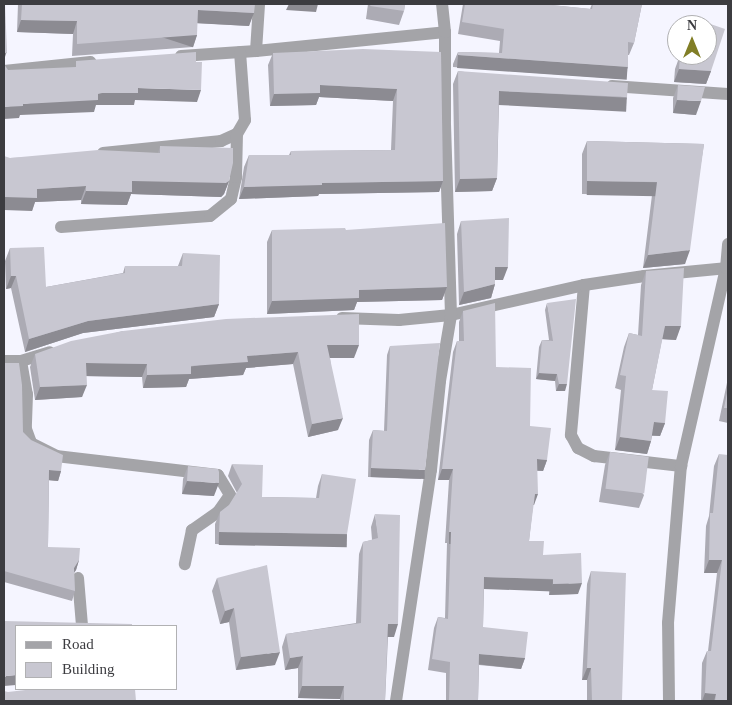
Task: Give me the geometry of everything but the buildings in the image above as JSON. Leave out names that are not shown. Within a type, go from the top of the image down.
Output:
[{"type":"street","points":[[256,51],[259,4]]},
{"type":"street","points":[[396,701],[431,470],[440,381],[451,315],[450,75],[442,4]]},
{"type":"street","points":[[172,56],[256,51],[445,32]]},
{"type":"street","points":[[61,227],[210,216],[232,199],[236,177],[237,134],[245,120],[240,52]]},
{"type":"street","points":[[4,71],[104,61]]},
{"type":"street","points":[[599,85],[728,94]]},
{"type":"street","points":[[93,154],[221,141],[237,134]]},
{"type":"street","points":[[669,701],[668,623],[681,466],[727,268],[728,244]]},
{"type":"street","points":[[325,319],[399,320],[451,315],[584,285],[644,276],[727,268]]},
{"type":"street","points":[[584,285],[571,435],[578,448],[594,456],[681,466]]},
{"type":"street","points":[[4,361],[44,355],[64,346]]},
{"type":"street","points":[[20,360],[27,394],[26,429],[31,443],[56,456],[218,475],[230,495],[218,512],[192,530],[185,564]]},
{"type":"street","points":[[78,578],[82,625]]}]
